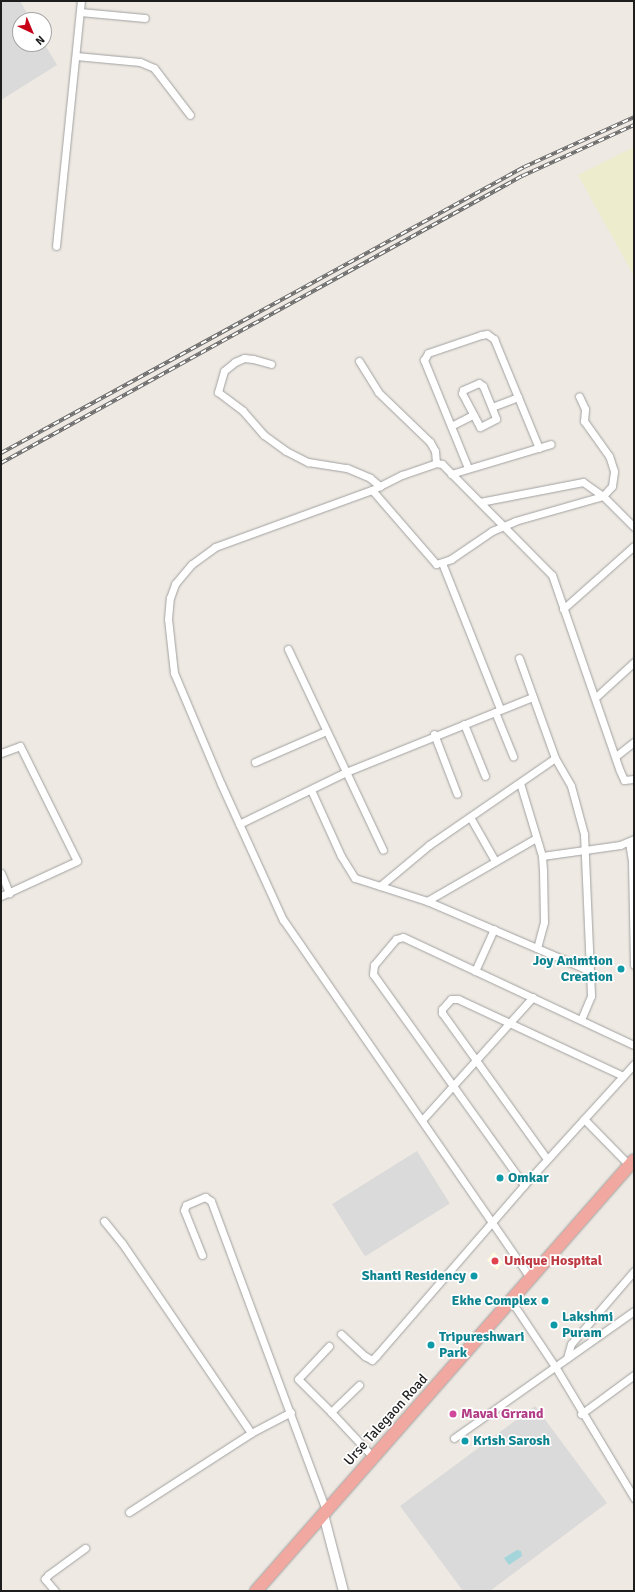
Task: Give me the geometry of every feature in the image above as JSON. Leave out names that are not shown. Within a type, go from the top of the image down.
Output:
[{"type":"highway","name":"Urse Talegaon Road","points":[[256,1591],[324,1512],[512,1302],[632,1162]]},
{"type":"street","points":[[56,246],[81,1]]},
{"type":"street","points":[[80,12],[145,18]]},
{"type":"street","points":[[76,56],[140,62],[154,68],[190,115]]},
{"type":"street","points":[[468,468],[424,360],[428,353],[482,335],[491,336],[539,448]]},
{"type":"street","points":[[271,364],[248,358],[235,362],[224,371],[218,392],[242,411],[264,435],[286,451],[308,462],[346,468],[370,478],[380,486]]},
{"type":"street","points":[[359,361],[378,392],[430,442],[435,451],[436,463]]},
{"type":"street","points":[[479,383],[482,384],[496,419],[482,427],[478,426],[473,415],[462,391],[479,383]]},
{"type":"street","points":[[372,490],[431,561],[436,564],[442,563],[504,526],[603,496],[612,486],[614,471],[606,452],[584,421],[585,409],[579,396]]},
{"type":"street","points":[[492,407],[518,397]]},
{"type":"street","points":[[451,426],[473,415]]},
{"type":"street","points":[[451,474],[551,444]]},
{"type":"street","points":[[531,1278],[284,920],[239,824],[174,673],[168,619],[170,598],[175,584],[192,564],[215,547],[372,490],[436,463],[442,464],[552,575],[624,780],[634,779]]},
{"type":"street","points":[[480,502],[578,482],[588,485],[603,496],[634,527]]},
{"type":"street","points":[[563,609],[634,546]]},
{"type":"street","points":[[442,563],[513,756]]},
{"type":"street","points":[[288,649],[383,850]]},
{"type":"street","points":[[519,658],[555,758],[571,786],[582,824],[585,851],[591,996],[581,1019]]},
{"type":"street","points":[[596,698],[634,662]]},
{"type":"street","points":[[239,824],[346,772],[434,734],[533,697]]},
{"type":"street","points":[[464,724],[485,776]]},
{"type":"street","points":[[255,762],[326,731]]},
{"type":"street","points":[[434,734],[457,794]]},
{"type":"street","points":[[616,756],[634,742]]},
{"type":"street","points":[[1,753],[20,746],[77,860],[1,896]]},
{"type":"street","points":[[380,886],[429,845],[555,758]]},
{"type":"street","points":[[520,783],[542,856],[544,922],[538,948]]},
{"type":"street","points":[[311,790],[349,871],[355,878],[427,901],[590,971]]},
{"type":"street","points":[[470,817],[495,861]]},
{"type":"street","points":[[427,901],[536,838]]},
{"type":"street","points":[[542,856],[585,851],[631,840],[634,965]]},
{"type":"street","points":[[1,873],[9,893]]},
{"type":"street","points":[[475,971],[494,929]]},
{"type":"street","points":[[524,1185],[372,971],[396,939],[403,937],[634,1045]]},
{"type":"street","points":[[547,1159],[442,1013],[442,1009],[454,998],[623,1076]]},
{"type":"street","points":[[422,1119],[533,998]]},
{"type":"street","points":[[342,1334],[372,1360],[547,1159],[634,1064]]},
{"type":"street","points":[[584,1119],[632,1162]]},
{"type":"street","points":[[202,1255],[184,1210],[186,1205],[205,1197],[211,1201],[291,1412],[324,1512],[343,1591]]},
{"type":"street","points":[[104,1221],[122,1243],[251,1432]]},
{"type":"street","points":[[567,1358],[571,1344],[634,1270]]},
{"type":"street","points":[[512,1302],[556,1368],[581,1414],[634,1498]]},
{"type":"street","points":[[454,1438],[556,1368],[567,1358],[634,1311]]},
{"type":"street","points":[[329,1346],[298,1379],[373,1457]]},
{"type":"street","points":[[581,1414],[634,1375]]},
{"type":"street","points":[[331,1412],[358,1385]]},
{"type":"street","points":[[129,1512],[251,1432],[291,1412]]},
{"type":"street","points":[[55,1591],[46,1579],[48,1575],[85,1548]]},
{"type":"shaded area","points":[[1,1],[20,1],[26,12],[12,12],[12,52],[49,52],[57,65],[1,100]]},
{"type":"shaded area","points":[[417,1151],[450,1204],[365,1257],[332,1204]]},
{"type":"shaded area","name":"Unique Hospital","points":[[494,1252],[503,1262],[497,1270],[487,1260]]},
{"type":"shaded area","points":[[535,1406],[607,1503],[490,1591],[463,1591],[400,1506]]},
{"type":"green space","points":[[634,147],[634,276],[578,175]]},
{"type":"water","points":[[517,1550],[521,1551],[522,1556],[509,1565],[504,1558]]},
{"type":"railway","points":[[1,453],[524,167],[634,117]]},
{"type":"railway","points":[[1,463],[522,176],[634,125]]},
{"type":"place","name":"Joy Animtion Creation","points":[[621,969]]},
{"type":"place","name":"Omkar","points":[[500,1178]]},
{"type":"place","name":"Unique Hospital","points":[[495,1261]]},
{"type":"place","name":"Shanti Residency","points":[[474,1276]]},
{"type":"place","name":"Ekhe Complex","points":[[545,1301]]},
{"type":"place","name":"Lakshmi Puram","points":[[554,1325]]},
{"type":"place","name":"Tripureshwari Park","points":[[431,1345]]},
{"type":"place","name":"Maval Grrand","points":[[453,1414]]},
{"type":"place","name":"Krish Sarosh","points":[[465,1441]]}]
